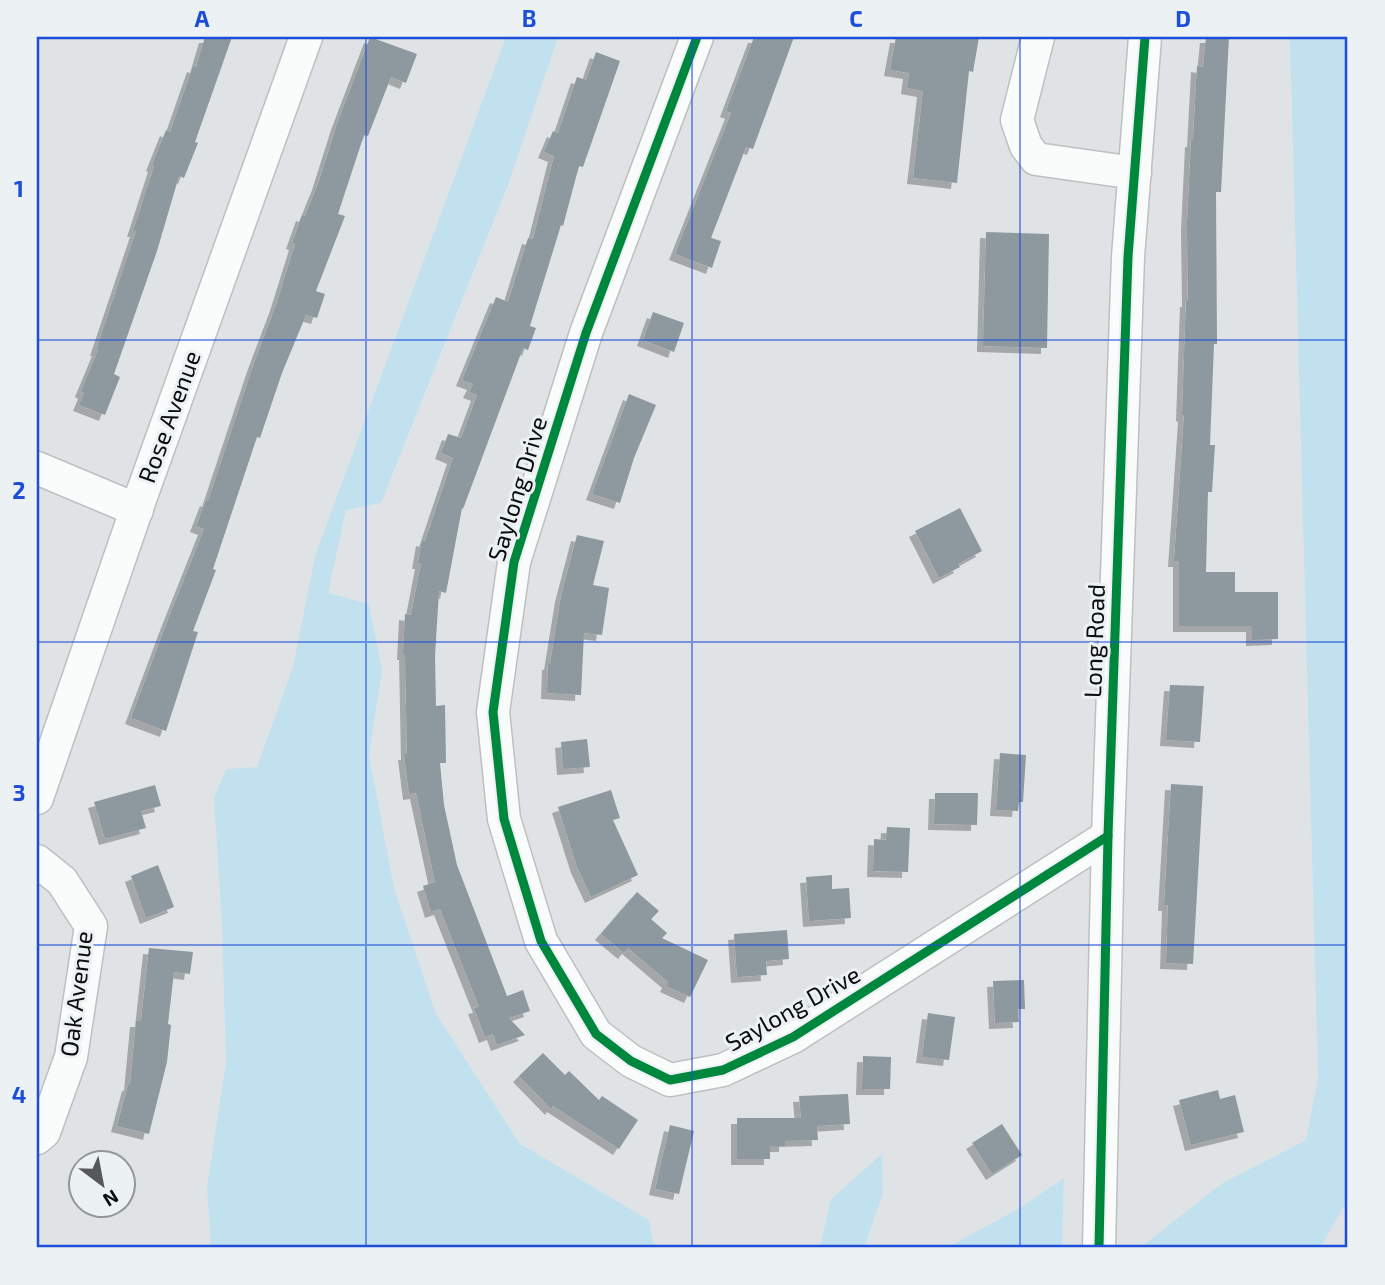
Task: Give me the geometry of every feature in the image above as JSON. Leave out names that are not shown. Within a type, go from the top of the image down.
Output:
[{"type":"street","name":"Rose Avenue","points":[[37,798],[136,510],[306,37]]},
{"type":"street","name":"Saylong Drive","points":[[697,37],[586,333],[514,562],[494,712],[504,820],[541,940],[596,1034],[631,1061],[670,1080],[723,1070],[793,1037],[1108,836]]},
{"type":"street","points":[[1038,37],[1017,120],[1026,146],[1036,159],[1135,173]]},
{"type":"street","name":"Long Road","points":[[1099,1248],[1108,836],[1128,257],[1145,37]]},
{"type":"street","points":[[37,468],[136,510]]},
{"type":"street","name":"Oak Avenue","points":[[37,861],[62,881],[91,926],[71,1057],[44,1132],[37,1138]]},
{"type":"shaded area","points":[[506,37],[558,37],[508,185],[381,503],[346,510],[328,593],[369,604],[382,671],[369,755],[394,888],[436,1014],[520,1144],[649,1220],[654,1248],[211,1248],[207,1187],[226,1062],[222,926],[214,798],[226,769],[257,767],[293,667],[315,556]]},
{"type":"shaded area","points":[[1290,37],[1348,37],[1348,1199],[1320,1248],[1140,1248],[1221,1184],[1306,1140],[1318,1078]]},
{"type":"shaded area","points":[[882,1154],[883,1193],[864,1248],[820,1248],[831,1199]]},
{"type":"shaded area","points":[[1064,1178],[1062,1248],[946,1248],[1018,1209]]},
{"type":"building","points":[[205,37],[232,37],[195,142],[198,143],[184,178],[179,176],[157,251],[114,374],[120,377],[105,415],[79,405],[84,393],[81,391],[98,350],[136,231],[133,231],[154,166],[152,165],[166,130],[170,132]]},
{"type":"building","points":[[370,37],[417,54],[406,83],[391,77],[368,136],[364,135],[338,214],[345,216],[316,291],[325,294],[317,318],[306,315],[282,373],[260,438],[257,437],[213,569],[216,570],[193,631],[198,632],[166,731],[131,718],[204,529],[196,526],[206,500],[208,501],[276,305],[295,244],[292,243],[302,215],[305,216],[318,184]]},
{"type":"building","points":[[754,37],[794,37],[753,149],[746,147],[711,238],[721,241],[712,268],[675,254],[731,113],[726,111]]},
{"type":"building","points":[[896,37],[979,37],[973,72],[969,71],[957,183],[913,178],[923,91],[907,88],[909,73],[890,70]]},
{"type":"building","points":[[1206,37],[1229,37],[1221,192],[1216,192],[1217,344],[1214,344],[1210,445],[1215,445],[1212,492],[1208,492],[1206,572],[1235,572],[1235,592],[1278,592],[1278,639],[1252,640],[1252,626],[1179,626],[1179,561],[1174,561],[1184,416],[1188,301],[1187,224],[1197,66],[1203,67]]},
{"type":"building","points":[[596,52],[620,61],[583,167],[579,166],[563,226],[561,225],[530,326],[536,328],[528,350],[523,348],[462,508],[446,593],[439,591],[435,656],[436,706],[445,705],[446,763],[440,763],[444,805],[457,865],[507,996],[523,990],[530,1011],[509,1018],[525,1035],[497,1045],[493,1034],[485,1037],[474,1008],[479,1007],[440,909],[431,912],[423,886],[435,882],[416,793],[409,794],[404,754],[407,754],[403,654],[405,614],[411,615],[421,563],[418,563],[422,540],[425,541],[453,458],[441,453],[448,434],[461,438],[477,395],[469,392],[473,384],[462,380],[496,297],[508,302],[528,238],[533,239],[554,156],[544,152],[553,131],[558,133],[577,77],[586,80]]},
{"type":"building","points":[[986,232],[1049,234],[1047,348],[983,346]]},
{"type":"building","points":[[653,312],[684,323],[674,352],[643,340]]},
{"type":"building","points":[[629,394],[656,405],[634,458],[620,503],[592,494]]},
{"type":"building","points":[[960,508],[982,551],[939,578],[915,531]]},
{"type":"building","points":[[577,535],[604,541],[593,585],[609,588],[602,635],[584,633],[581,695],[547,693],[548,664],[561,596]]},
{"type":"building","points":[[1170,685],[1204,686],[1200,742],[1166,740]]},
{"type":"building","points":[[587,739],[590,767],[563,769],[561,742]]},
{"type":"building","points":[[1000,753],[1026,755],[1023,802],[1019,802],[1018,811],[996,810]]},
{"type":"building","points":[[1171,784],[1203,786],[1193,964],[1166,963],[1168,905],[1164,905]]},
{"type":"building","points":[[155,785],[161,806],[141,811],[146,828],[105,839],[94,802]]},
{"type":"building","points":[[611,790],[620,818],[613,820],[638,875],[591,897],[577,867],[558,807]]},
{"type":"building","points":[[935,793],[978,793],[977,825],[934,824]]},
{"type":"building","points":[[887,827],[910,828],[908,872],[873,871],[874,839],[886,840]]},
{"type":"building","points":[[158,865],[174,907],[146,918],[131,876]]},
{"type":"building","points":[[832,875],[832,889],[849,888],[851,918],[809,921],[806,877]]},
{"type":"building","points":[[637,892],[659,911],[651,919],[667,933],[662,938],[708,960],[690,997],[666,986],[668,982],[628,948],[624,953],[601,934]]},
{"type":"building","points":[[787,930],[789,959],[766,961],[767,975],[737,977],[734,934]]},
{"type":"building","points":[[149,948],[193,952],[190,974],[174,972],[167,1062],[149,1134],[117,1126],[130,1085],[136,1021],[141,1021]]},
{"type":"building","points":[[1024,980],[1025,1009],[1018,1009],[1019,1022],[995,1023],[993,981]]},
{"type":"building","points":[[928,1013],[955,1017],[949,1060],[922,1057]]},
{"type":"building","points":[[543,1053],[565,1075],[569,1071],[599,1100],[602,1096],[638,1120],[619,1149],[553,1106],[551,1109],[519,1076]]},
{"type":"building","points":[[863,1056],[891,1057],[890,1089],[862,1089]]},
{"type":"building","points":[[1218,1090],[1220,1099],[1235,1095],[1244,1132],[1191,1145],[1179,1100]]},
{"type":"building","points":[[848,1094],[850,1124],[817,1126],[818,1140],[785,1141],[785,1146],[770,1146],[770,1159],[737,1159],[737,1118],[801,1118],[799,1096]]},
{"type":"building","points":[[1002,1124],[1022,1155],[992,1174],[972,1143]]},
{"type":"building","points":[[670,1125],[694,1131],[679,1194],[655,1189]]},
{"type":"cycle path","points":[[697,37],[586,333],[514,562],[493,712],[504,819],[541,941],[596,1034],[631,1061],[670,1080],[723,1070],[793,1037],[1108,836]]},
{"type":"cycle path","points":[[1099,1248],[1108,836],[1128,257],[1145,37]]}]
